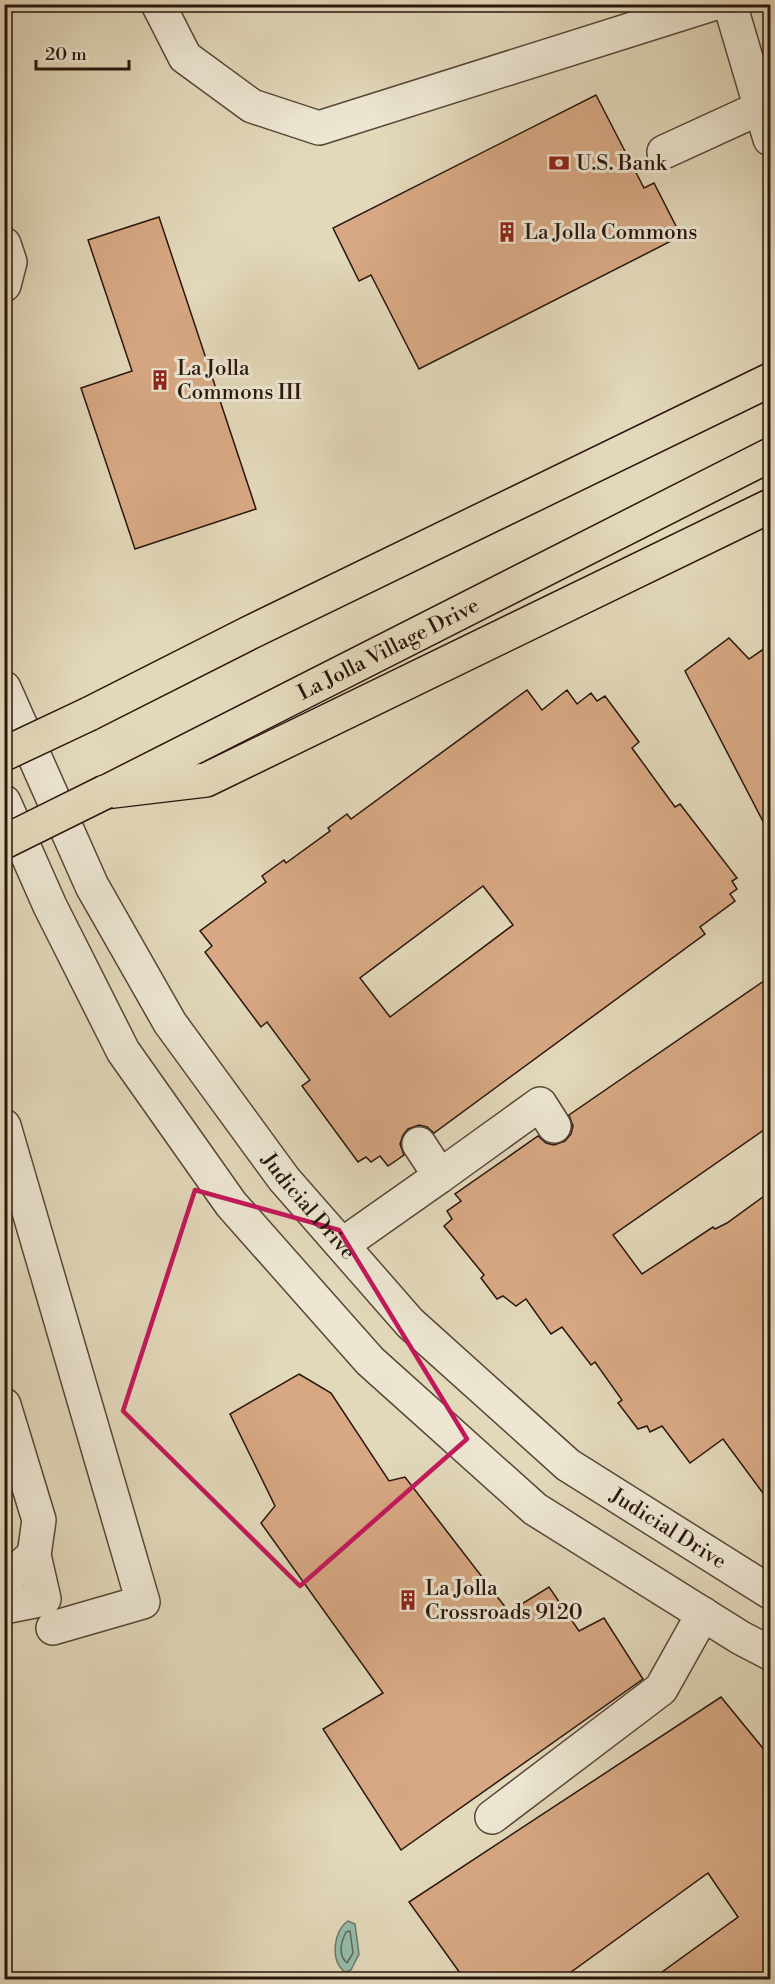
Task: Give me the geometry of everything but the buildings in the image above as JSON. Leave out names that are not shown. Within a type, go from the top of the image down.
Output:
[{"type":"main road","points":[[4,754],[771,380]]},
{"type":"main road","name":"La Jolla Village Drive","points":[[4,842],[771,455]]},
{"type":"main road","points":[[105,792],[206,780],[771,506]]},
{"type":"street","points":[[158,4],[184,57],[252,106],[319,128],[712,4]]},
{"type":"street","points":[[730,4],[771,139]]},
{"type":"street","points":[[664,152],[762,107]]},
{"type":"street","points":[[4,244],[10,262],[4,285]]},
{"type":"street","name":"Judicial Drive","points":[[4,688],[92,886],[170,1023],[284,1179],[410,1323],[568,1465],[771,1592]]},
{"type":"street","points":[[4,802],[50,906],[123,1051],[231,1204],[370,1361],[535,1509],[702,1614],[771,1653]]},
{"type":"street","points":[[342,1245],[540,1104],[554,1126]]},
{"type":"street","points":[[4,1125],[142,1602],[48,1613],[4,1607]]},
{"type":"street","points":[[419,1144],[440,1176]]},
{"type":"street","points":[[4,1405],[17,1496],[39,1520],[34,1554],[48,1613]]},
{"type":"street","points":[[4,1581],[34,1554]]},
{"type":"street","points":[[492,1816],[661,1689],[702,1614]]},
{"type":"highlighted area","points":[[195,1190],[339,1230],[467,1439],[300,1586],[123,1411]]},
{"type":"water","points":[[348,1921],[355,1924],[359,1954],[351,1970],[345,1972],[337,1961],[335,1946],[339,1932]]},
{"type":"place","name":"U.S. Bank","points":[[559,163]]},
{"type":"place","name":"La Jolla Commons","points":[[507,232]]},
{"type":"place","name":"La Jolla Commons III","points":[[160,380]]},
{"type":"place","name":"La Jolla Crossroads 9120","points":[[408,1600]]}]
